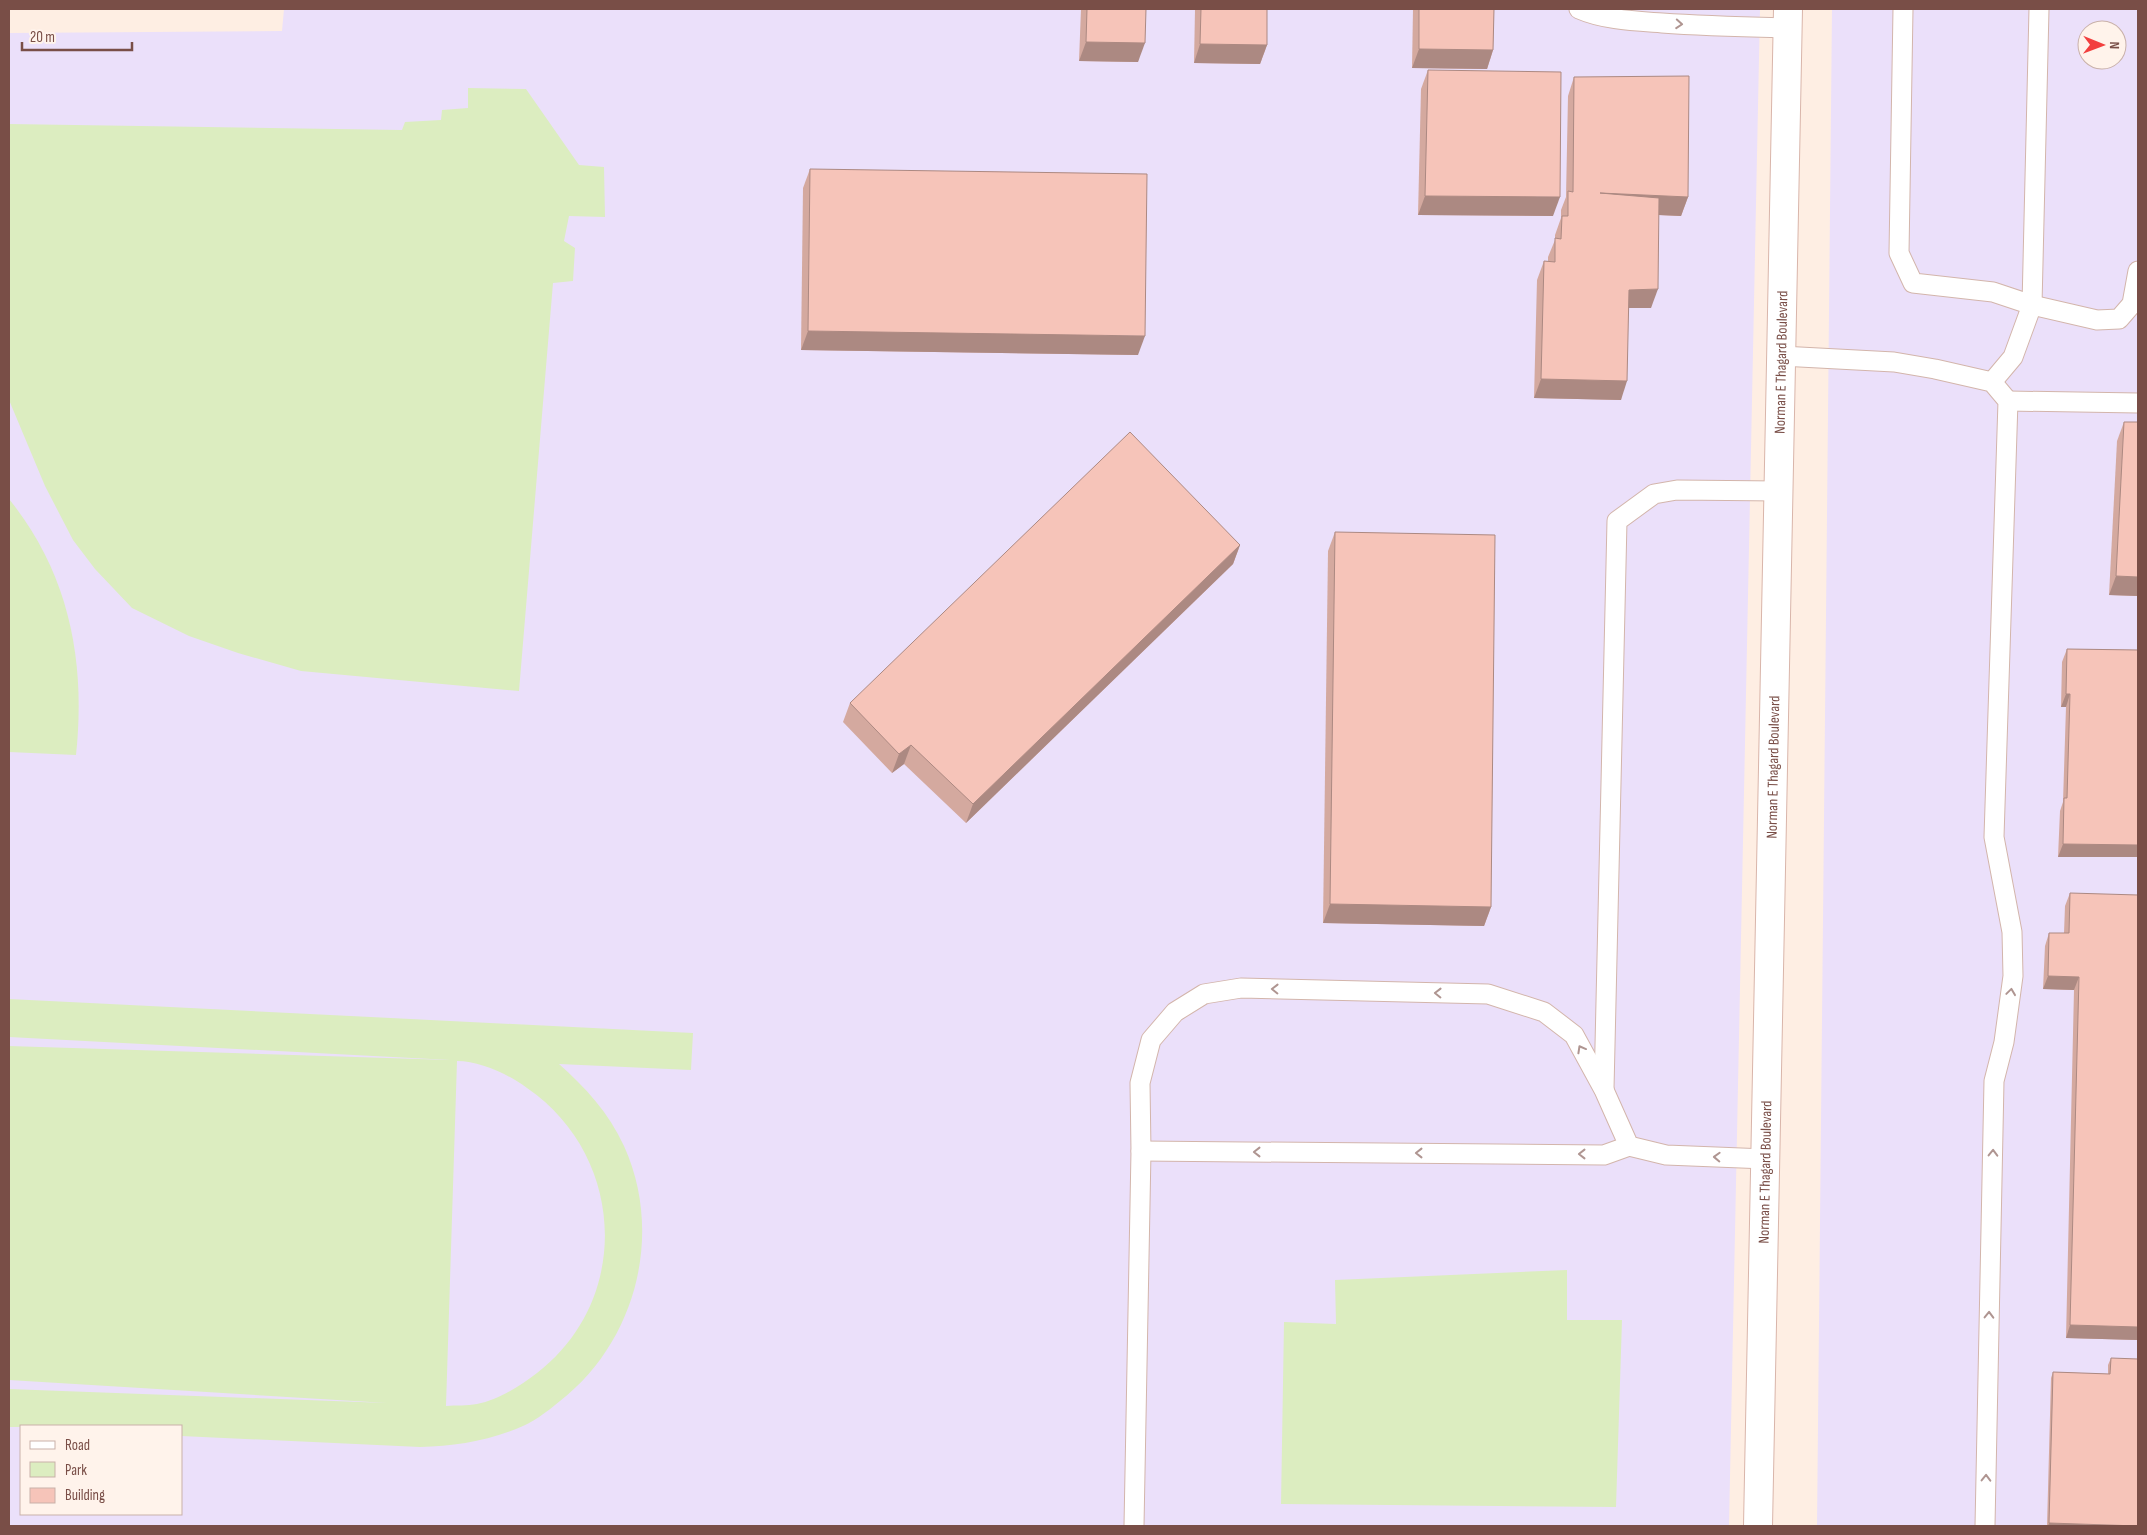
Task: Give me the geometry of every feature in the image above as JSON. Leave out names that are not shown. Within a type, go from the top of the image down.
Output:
[{"type":"street","name":"Norman E Thagard Boulevard","points":[[1758,1526],[1788,18]]},
{"type":"lane","points":[[1579,9],[1587,12],[1631,15],[1719,27],[1788,18]]},
{"type":"lane","points":[[1903,9],[1898,253],[1913,283],[1993,292],[2032,305],[2097,320],[2119,319],[2132,304],[2138,271]]},
{"type":"lane","points":[[1992,382],[2013,358],[2032,305],[2039,9]]},
{"type":"lane","points":[[1781,356],[1894,362],[1935,369],[1992,382],[2008,401],[1994,836],[2012,932],[2013,976],[2004,1042],[1994,1081],[1985,1526]]},
{"type":"lane","points":[[2008,401],[2138,402]]},
{"type":"lane","points":[[1604,1090],[1617,521],[1654,494],[1677,490],[1778,491]]},
{"type":"lane","points":[[1134,1526],[1140,1083],[1151,1040],[1175,1012],[1204,994],[1241,988],[1488,994],[1544,1012],[1574,1035],[1604,1090],[1629,1146]]},
{"type":"lane","points":[[1140,1151],[1604,1155],[1629,1146],[1666,1155],[1766,1159]]},
{"type":"shaded area","points":[[284,9],[1760,9],[1729,1526],[9,1526],[9,33],[282,31]]},
{"type":"shaded area","points":[[1832,9],[2138,9],[2138,1526],[1817,1526]]},
{"type":"green space","points":[[468,88],[526,89],[579,165],[604,167],[605,217],[569,216],[564,241],[575,248],[573,281],[553,283],[519,691],[301,671],[238,653],[189,636],[132,608],[95,569],[73,540],[45,486],[9,400],[9,124],[402,130],[405,122],[441,120],[442,110],[468,108]]},
{"type":"green space","points":[[9,499],[30,527],[46,557],[59,588],[69,620],[75,652],[78,686],[76,755],[9,752]]},
{"type":"green space","points":[[9,999],[693,1033],[691,1070],[559,1064],[587,1091],[604,1112],[618,1134],[636,1180],[642,1215],[641,1250],[636,1284],[624,1318],[608,1349],[586,1377],[555,1405],[528,1424],[504,1433],[480,1440],[444,1446],[420,1447],[182,1436],[182,1425],[20,1425],[20,1427],[9,1427],[9,1389],[387,1403],[9,1380],[9,1046],[450,1060],[9,1037]],"holes":[[[457,1061],[475,1063],[493,1069],[527,1088],[560,1116],[583,1150],[599,1188],[605,1228],[602,1268],[590,1307],[568,1342],[537,1373],[508,1392],[485,1402],[446,1406]]]},
{"type":"green space","points":[[1567,1270],[1567,1320],[1622,1320],[1616,1507],[1281,1504],[1284,1322],[1336,1324],[1335,1280]]},
{"type":"building","points":[[1087,9],[1146,9],[1145,43],[1086,42]]},
{"type":"building","points":[[1201,9],[1267,9],[1267,45],[1200,44]]},
{"type":"building","points":[[1419,9],[1494,9],[1493,50],[1419,49]]},
{"type":"building","points":[[1428,70],[1561,72],[1560,197],[1425,196]]},
{"type":"building","points":[[1689,76],[1688,197],[1600,193],[1659,198],[1658,289],[1629,290],[1627,381],[1541,379],[1544,261],[1555,262],[1555,238],[1561,239],[1562,216],[1568,216],[1568,191],[1573,192],[1574,77]]},
{"type":"building","points":[[810,169],[1147,174],[1145,336],[808,331]]},
{"type":"building","points":[[2124,422],[2138,422],[2138,577],[2116,576]]},
{"type":"building","points":[[1130,432],[1240,545],[973,804],[911,745],[899,754],[850,703]]},
{"type":"building","points":[[1335,532],[1495,535],[1491,907],[1330,904]]},
{"type":"building","points":[[2067,649],[2138,650],[2138,845],[2063,844],[2064,798],[2067,798],[2070,694],[2066,694]]},
{"type":"building","points":[[2070,893],[2138,895],[2138,1327],[2070,1325],[2079,977],[2048,976],[2049,933],[2069,933]]},
{"type":"building","points":[[2111,1358],[2138,1359],[2138,1526],[2049,1523],[2053,1372],[2110,1374]]}]
